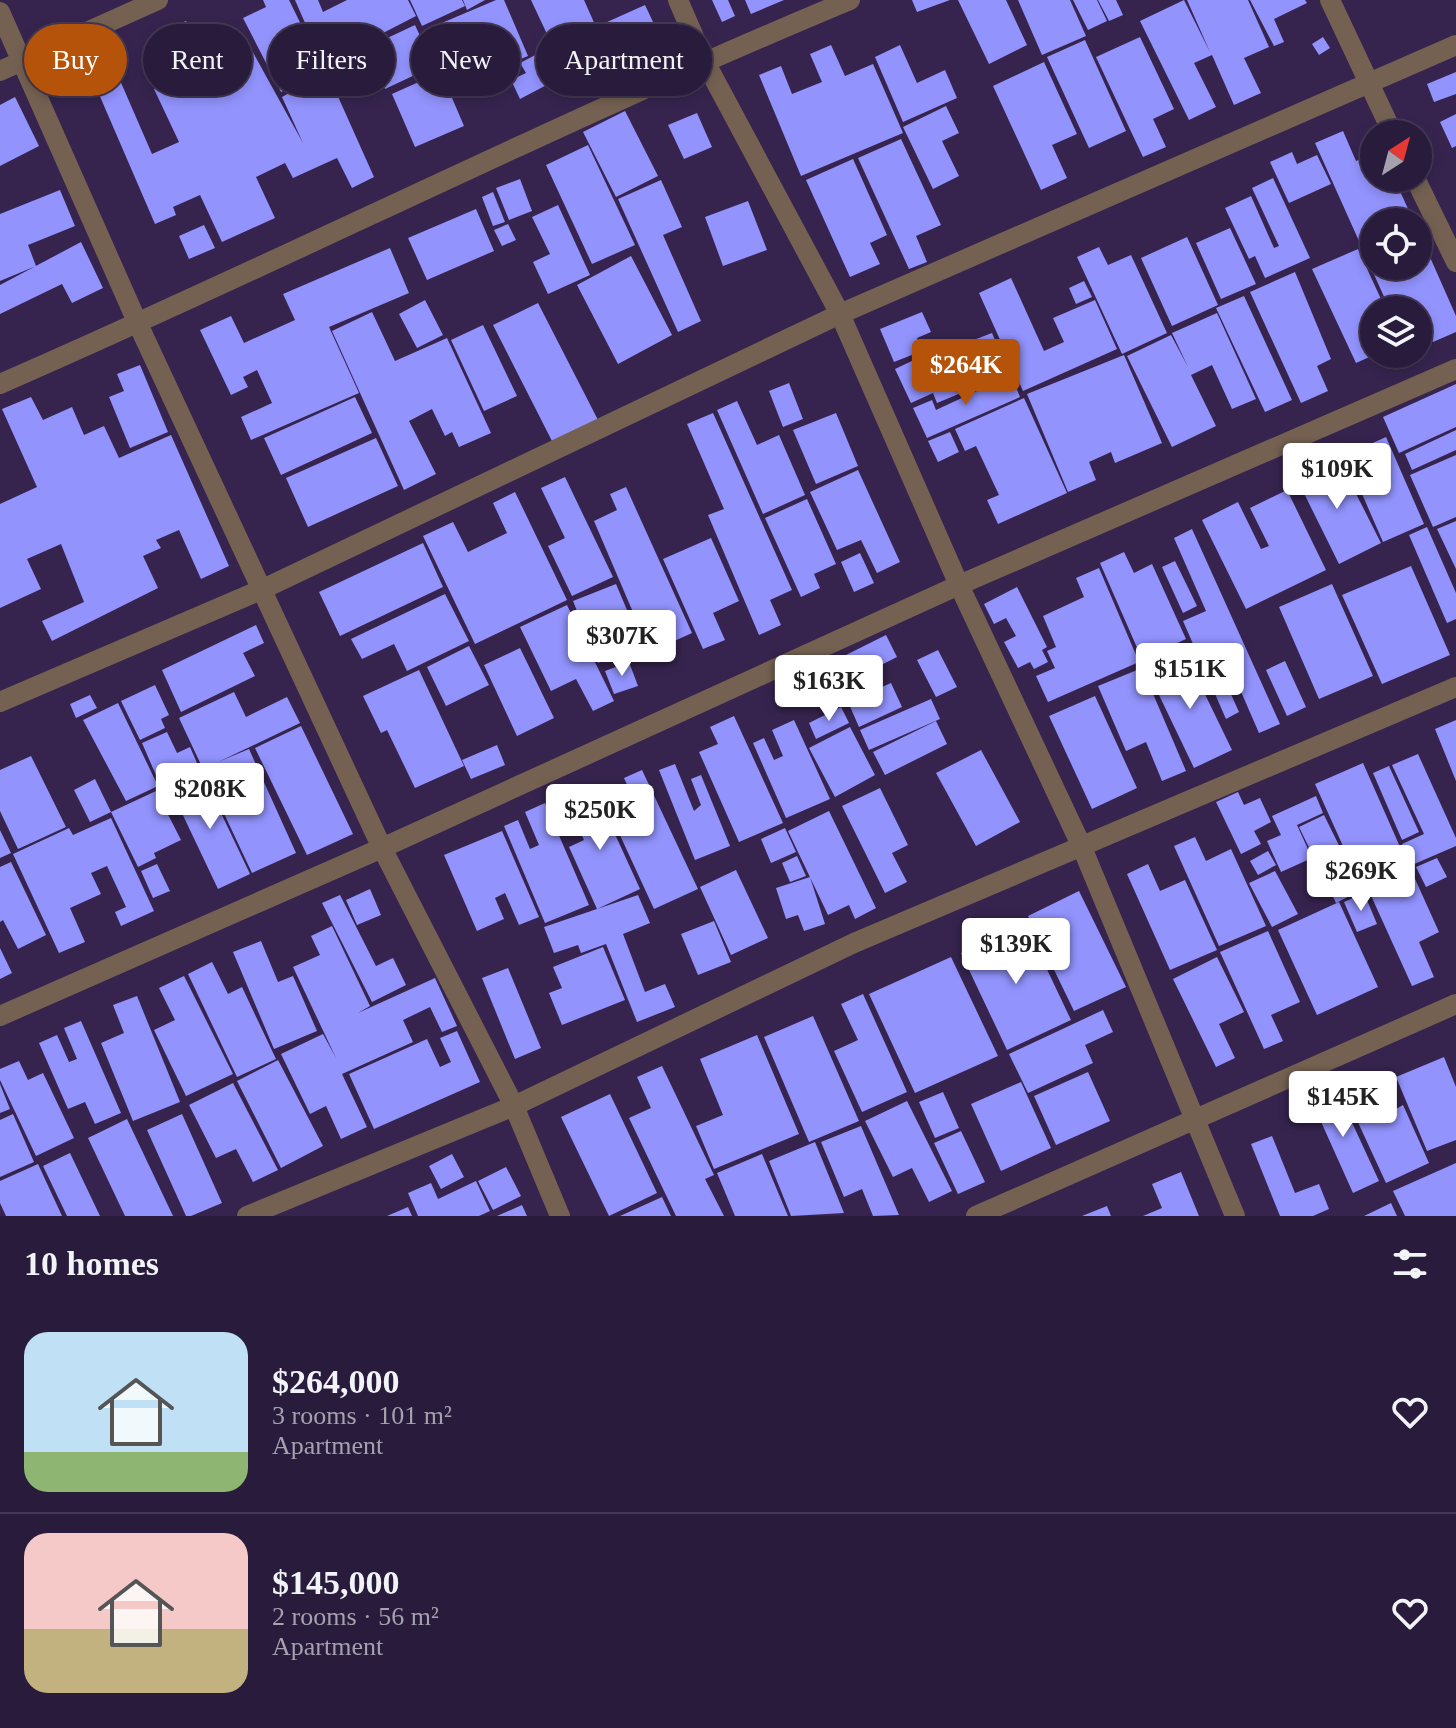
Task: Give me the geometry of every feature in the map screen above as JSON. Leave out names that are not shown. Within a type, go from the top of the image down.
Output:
[{"type":"street","points":[[0,71],[158,0]]},
{"type":"street","points":[[678,0],[688,24]]},
{"type":"street","points":[[712,57],[850,0]]},
{"type":"street","points":[[1330,0],[1386,120]]},
{"type":"street","points":[[0,12],[138,324],[382,848],[514,1106],[560,1216]]},
{"type":"street","points":[[0,702],[263,589],[840,314],[1456,45]]},
{"type":"street","points":[[712,75],[840,314],[959,585],[1081,845],[1235,1216]]},
{"type":"street","points":[[0,384],[138,324],[627,96]]},
{"type":"street","points":[[1422,192],[1456,262]]},
{"type":"street","points":[[0,1016],[382,848],[959,585],[1456,369]]},
{"type":"street","points":[[247,1216],[514,1106],[854,943],[1456,687]]},
{"type":"street","points":[[976,1216],[1456,1004]]},
{"type":"building","points":[[263,0],[289,0],[301,24],[268,24],[268,67],[252,36],[252,24],[246,24],[243,18],[266,7]]},
{"type":"building","points":[[295,0],[318,0],[323,12],[347,0],[408,0],[416,16],[395,27],[395,24],[306,24]]},
{"type":"building","points":[[410,0],[462,0],[465,6],[426,24],[421,24]]},
{"type":"building","points":[[463,0],[485,0],[467,10]]},
{"type":"building","points":[[496,0],[504,0],[514,24],[439,24]]},
{"type":"building","points":[[531,0],[584,0],[595,24],[542,24]]},
{"type":"building","points":[[712,0],[728,0],[735,16],[722,22]]},
{"type":"building","points":[[745,0],[784,0],[751,14]]},
{"type":"building","points":[[912,0],[950,0],[917,12]]},
{"type":"building","points":[[958,0],[1006,0],[1027,45],[989,64]]},
{"type":"building","points":[[1018,0],[1070,0],[1086,36],[1042,55]]},
{"type":"building","points":[[1073,0],[1097,0],[1107,21],[1088,30]]},
{"type":"building","points":[[1098,0],[1116,0],[1123,15],[1109,21]]},
{"type":"building","points":[[1184,0],[1210,52],[1187,0],[1248,0],[1269,47],[1244,58],[1261,93],[1234,105],[1212,55],[1194,63],[1216,107],[1189,120],[1140,21]]},
{"type":"building","points":[[1250,0],[1305,0],[1307,3],[1274,19],[1284,42],[1274,46]]},
{"type":"building","points":[[645,5],[654,24],[603,24]]},
{"type":"building","points":[[411,27],[411,77],[395,84],[395,34]]},
{"type":"building","points":[[520,37],[528,56],[520,59]]},
{"type":"building","points":[[1140,37],[1174,109],[1153,119],[1166,147],[1143,157],[1096,57]]},
{"type":"building","points":[[1323,37],[1330,48],[1319,55],[1312,44]]},
{"type":"building","points":[[1085,40],[1126,131],[1089,148],[1047,57]]},
{"type":"building","points":[[831,45],[845,76],[873,64],[903,133],[801,176],[759,75],[781,66],[792,94],[822,82],[810,54]]},
{"type":"building","points":[[900,45],[917,83],[945,70],[957,98],[903,122],[875,57]]},
{"type":"building","points":[[252,51],[268,80],[268,96],[277,96],[303,143],[282,97],[338,96],[374,177],[352,188],[337,158],[293,178],[285,163],[256,177],[275,218],[222,242],[200,195],[173,207],[176,215],[155,224],[100,96],[127,96],[152,154],[179,142],[157,96],[252,96]]},
{"type":"building","points":[[536,55],[536,91],[520,99],[520,76],[526,73],[520,63]]},
{"type":"building","points":[[1044,62],[1077,134],[1052,145],[1067,178],[1041,190],[993,86]]},
{"type":"building","points":[[1456,72],[1456,94],[1434,102],[1427,84]]},
{"type":"building","points":[[411,85],[411,96],[451,96],[464,126],[415,147],[393,96]]},
{"type":"building","points":[[15,97],[39,146],[0,166],[0,105]]},
{"type":"building","points":[[946,106],[959,133],[942,141],[959,176],[933,189],[903,127]]},
{"type":"building","points":[[625,111],[658,176],[616,197],[583,132]]},
{"type":"building","points":[[697,113],[712,147],[684,159],[668,125]]},
{"type":"building","points":[[1456,114],[1456,146],[1452,148],[1440,122]]},
{"type":"building","points":[[1343,131],[1356,161],[1360,159],[1360,192],[1400,192],[1408,208],[1360,208],[1360,243],[1315,143]]},
{"type":"building","points":[[901,139],[941,225],[916,236],[927,262],[909,269],[858,158]]},
{"type":"building","points":[[588,145],[635,245],[592,264],[546,165]]},
{"type":"building","points":[[1292,152],[1297,164],[1317,155],[1331,184],[1289,203],[1270,162]]},
{"type":"building","points":[[853,159],[887,235],[870,243],[880,264],[850,277],[806,180]]},
{"type":"building","points":[[1273,178],[1310,258],[1265,278],[1255,256],[1249,259],[1225,208],[1251,196],[1274,248],[1279,246],[1252,188]]},
{"type":"building","points":[[520,179],[532,211],[509,220],[496,188]]},
{"type":"building","points":[[661,180],[682,227],[663,235],[701,321],[678,332],[618,199]]},
{"type":"building","points":[[60,190],[75,226],[28,245],[36,266],[0,281],[0,214]]},
{"type":"building","points":[[493,192],[505,222],[493,226],[482,197]]},
{"type":"building","points":[[748,201],[767,250],[723,266],[705,217]]},
{"type":"building","points":[[558,205],[590,275],[548,294],[533,262],[550,254],[532,217]]},
{"type":"building","points":[[476,209],[494,251],[427,280],[408,238]]},
{"type":"building","points":[[508,224],[516,240],[502,246],[494,230]]},
{"type":"building","points":[[204,225],[215,248],[189,259],[179,236]]},
{"type":"building","points":[[1230,228],[1256,284],[1221,299],[1196,243]]},
{"type":"building","points":[[1187,237],[1218,305],[1172,326],[1141,258]]},
{"type":"building","points":[[81,242],[103,288],[72,303],[62,284],[0,314],[0,285]]},
{"type":"building","points":[[1099,247],[1108,265],[1131,255],[1167,333],[1122,354],[1077,257]]},
{"type":"building","points":[[390,248],[409,293],[329,327],[359,393],[251,440],[241,417],[272,403],[257,370],[243,377],[248,387],[231,395],[200,330],[231,316],[244,343],[295,320],[283,294]]},
{"type":"building","points":[[1358,249],[1360,280],[1372,280],[1380,296],[1360,296],[1360,361],[1356,363],[1312,269]]},
{"type":"building","points":[[631,256],[672,335],[618,364],[577,285]]},
{"type":"building","points":[[1432,262],[1456,316],[1456,332],[1433,342],[1432,296],[1384,296],[1377,280],[1432,280]]},
{"type":"building","points":[[1295,272],[1331,359],[1317,366],[1328,391],[1301,403],[1250,292]]},
{"type":"building","points":[[1011,278],[1044,351],[1064,342],[1053,318],[1095,300],[1117,349],[1023,391],[979,293]]},
{"type":"building","points":[[1084,281],[1092,297],[1076,304],[1069,288]]},
{"type":"building","points":[[1244,296],[1292,400],[1265,412],[1216,308]]},
{"type":"building","points":[[425,300],[443,335],[417,348],[399,314]]},
{"type":"building","points":[[538,303],[598,420],[553,443],[493,325]]},
{"type":"building","points":[[372,312],[395,361],[447,338],[491,433],[459,447],[452,432],[445,436],[432,409],[409,421],[436,474],[404,490],[332,331]]},
{"type":"building","points":[[922,312],[931,332],[917,338],[922,351],[894,362],[880,329]]},
{"type":"building","points":[[1217,313],[1256,399],[1232,409],[1212,365],[1191,375],[1216,426],[1172,447],[1127,356],[1171,335],[1188,367],[1172,333]]},
{"type":"building","points":[[483,325],[517,396],[484,411],[451,340]]},
{"type":"building","points":[[992,333],[1009,373],[937,403],[933,393],[911,403],[895,369],[916,359],[925,378],[978,356],[971,341]]},
{"type":"building","points":[[1124,355],[1162,443],[1115,463],[1111,452],[1089,462],[1096,480],[1068,492],[1027,394]]},
{"type":"building","points":[[140,365],[168,432],[130,448],[109,397],[124,391],[117,374]]},
{"type":"building","points":[[1011,375],[1020,397],[927,438],[913,408],[932,400],[936,410]]},
{"type":"building","points":[[789,383],[803,419],[783,427],[769,391]]},
{"type":"building","points":[[1456,384],[1456,427],[1399,453],[1383,417]]},
{"type":"building","points":[[31,397],[43,420],[72,407],[84,435],[104,426],[119,458],[171,435],[229,566],[201,579],[179,530],[156,540],[161,548],[143,556],[158,588],[52,641],[42,621],[84,602],[61,544],[27,559],[41,589],[0,608],[0,504],[37,487],[2,409]]},
{"type":"building","points":[[355,397],[372,433],[281,475],[264,438]]},
{"type":"building","points":[[1024,398],[1067,493],[998,524],[987,500],[999,495],[976,446],[965,451],[955,429]]},
{"type":"building","points":[[737,401],[757,445],[779,435],[805,495],[763,514],[717,410]]},
{"type":"building","points":[[713,413],[792,590],[770,600],[781,625],[759,635],[708,515],[724,509],[687,424]]},
{"type":"building","points":[[836,413],[858,466],[816,484],[793,430]]},
{"type":"building","points":[[1456,430],[1456,450],[1412,470],[1405,454]]},
{"type":"building","points":[[950,432],[959,452],[938,462],[928,441]]},
{"type":"building","points":[[1386,437],[1424,524],[1383,542],[1359,487],[1380,478],[1366,446]]},
{"type":"building","points":[[376,438],[398,486],[308,527],[286,478]]},
{"type":"building","points":[[1315,455],[1329,485],[1347,476],[1381,543],[1339,564],[1291,467]]},
{"type":"building","points":[[1456,455],[1456,517],[1433,527],[1410,475]]},
{"type":"building","points":[[858,470],[900,562],[877,573],[861,540],[837,550],[810,492]]},
{"type":"building","points":[[565,477],[613,577],[572,596],[548,546],[565,538],[541,488]]},
{"type":"building","points":[[626,487],[692,633],[650,652],[594,521],[617,510],[610,494]]},
{"type":"building","points":[[1287,490],[1326,570],[1246,609],[1202,520],[1238,502],[1261,549],[1269,546],[1250,508]]},
{"type":"building","points":[[515,492],[567,600],[475,644],[423,536],[453,522],[468,552],[507,533],[493,503]]},
{"type":"building","points":[[807,499],[836,564],[814,574],[820,588],[801,597],[765,518]]},
{"type":"building","points":[[1456,521],[1456,569],[1437,529]]},
{"type":"building","points":[[1427,527],[1456,593],[1456,619],[1447,623],[1409,535]]},
{"type":"building","points":[[1192,529],[1280,724],[1259,733],[1235,678],[1225,681],[1239,712],[1226,719],[1183,621],[1206,611],[1174,538]]},
{"type":"building","points":[[711,538],[739,601],[713,613],[725,640],[703,649],[663,559]]},
{"type":"building","points":[[423,543],[443,587],[340,636],[319,592]]},
{"type":"building","points":[[1124,552],[1134,573],[1152,564],[1186,639],[1142,659],[1100,563]]},
{"type":"building","points":[[860,553],[874,583],[854,592],[841,562]]},
{"type":"building","points":[[1175,561],[1197,606],[1183,613],[1162,567]]},
{"type":"building","points":[[1411,566],[1450,655],[1382,684],[1342,595]]},
{"type":"building","points":[[1099,568],[1139,662],[1048,702],[1036,676],[1055,668],[1047,651],[1056,647],[1043,616],[1084,597],[1076,578]]},
{"type":"building","points":[[616,584],[635,629],[614,638],[621,653],[598,663],[573,601]]},
{"type":"building","points":[[1332,584],[1373,676],[1319,699],[1279,607]]},
{"type":"building","points":[[1017,587],[1047,647],[1042,650],[1048,662],[1034,669],[1030,662],[1018,668],[1004,642],[1016,636],[1006,618],[994,624],[984,604]]},
{"type":"building","points":[[445,594],[469,641],[407,671],[394,644],[362,659],[351,639]]},
{"type":"building","points":[[567,605],[614,701],[593,711],[576,679],[551,691],[520,627]]},
{"type":"building","points":[[256,625],[264,643],[243,653],[255,676],[181,712],[162,670]]},
{"type":"building","points":[[886,635],[897,657],[857,677],[846,655]]},
{"type":"building","points":[[469,646],[489,685],[446,706],[427,667]]},
{"type":"building","points":[[520,648],[554,718],[517,736],[484,665]]},
{"type":"building","points":[[938,650],[957,687],[936,697],[917,660]]},
{"type":"building","points":[[1186,655],[1232,750],[1194,768],[1148,672]]},
{"type":"building","points":[[1285,661],[1306,707],[1287,716],[1266,670]]},
{"type":"building","points":[[629,662],[638,686],[614,694],[605,671]]},
{"type":"building","points":[[1142,668],[1186,771],[1162,781],[1146,742],[1126,751],[1098,686]]},
{"type":"building","points":[[419,670],[464,766],[415,788],[387,730],[381,733],[363,696]]},
{"type":"building","points":[[891,683],[902,707],[859,727],[848,702]]},
{"type":"building","points":[[155,685],[169,715],[161,719],[165,728],[140,740],[121,701]]},
{"type":"building","points":[[234,692],[246,717],[287,697],[300,723],[218,762],[249,749],[296,853],[252,873],[179,718]]},
{"type":"building","points":[[90,695],[97,708],[76,718],[70,704]]},
{"type":"building","points":[[1095,696],[1137,788],[1092,809],[1049,716]]},
{"type":"building","points":[[931,699],[940,719],[869,750],[860,730]]},
{"type":"building","points":[[118,703],[158,786],[126,801],[83,720]]},
{"type":"building","points":[[841,707],[849,723],[816,739],[809,723]]},
{"type":"building","points":[[734,716],[783,823],[739,842],[699,752],[718,744],[710,727]]},
{"type":"building","points":[[794,720],[830,799],[786,818],[753,743],[764,738],[774,760],[783,756],[772,730]]},
{"type":"building","points":[[1456,720],[1456,781],[1435,729]]},
{"type":"building","points":[[936,721],[947,744],[885,775],[873,752]]},
{"type":"building","points":[[301,726],[353,834],[307,855],[255,748]]},
{"type":"building","points":[[850,727],[875,775],[835,797],[809,748]]},
{"type":"building","points":[[167,732],[177,753],[190,747],[201,772],[162,789],[142,743]]},
{"type":"building","points":[[497,745],[505,765],[471,779],[462,760]]},
{"type":"building","points":[[981,750],[1020,822],[976,846],[936,773]]},
{"type":"building","points":[[1418,754],[1456,838],[1456,846],[1412,865],[1402,844],[1424,834],[1392,765]]},
{"type":"building","points":[[31,756],[66,827],[18,849],[0,811],[0,770]]},
{"type":"building","points":[[1363,763],[1408,865],[1361,886],[1315,784]]},
{"type":"building","points":[[675,764],[694,811],[701,805],[691,779],[701,775],[730,846],[695,860],[659,770]]},
{"type":"building","points":[[1389,766],[1419,832],[1402,840],[1373,773]]},
{"type":"building","points":[[642,770],[698,889],[654,909],[613,820],[638,809],[624,778]]},
{"type":"building","points":[[202,773],[250,874],[218,889],[170,788]]},
{"type":"building","points":[[95,779],[111,812],[90,822],[74,790]]},
{"type":"building","points":[[594,788],[640,889],[597,909],[569,847],[584,840],[566,801]]},
{"type":"building","points":[[880,788],[908,845],[892,853],[907,882],[885,893],[842,806]]},
{"type":"building","points":[[156,791],[181,840],[154,853],[156,858],[138,867],[111,812]]},
{"type":"building","points":[[1238,792],[1244,805],[1260,798],[1271,822],[1254,831],[1261,844],[1241,854],[1216,802]]},
{"type":"building","points":[[1316,796],[1323,813],[1297,825],[1312,858],[1281,872],[1267,841],[1281,835],[1272,816]]},
{"type":"building","points":[[545,803],[589,905],[545,923],[504,826],[518,820],[530,849],[539,845],[525,812]]},
{"type":"building","points":[[829,811],[876,908],[855,919],[849,905],[828,915],[788,831]]},
{"type":"building","points":[[1324,815],[1361,890],[1336,903],[1299,827]]},
{"type":"building","points":[[111,818],[154,911],[121,926],[115,912],[126,907],[107,866],[91,873],[101,894],[70,908],[85,942],[59,953],[13,854],[69,828],[73,835]]},
{"type":"building","points":[[785,828],[796,852],[771,863],[761,839]]},
{"type":"building","points":[[0,830],[11,853],[0,858]]},
{"type":"building","points":[[502,831],[539,917],[519,925],[505,893],[495,898],[504,919],[477,931],[444,855]]},
{"type":"building","points":[[1195,837],[1206,861],[1231,849],[1266,926],[1219,946],[1174,846]]},
{"type":"building","points":[[1268,851],[1276,865],[1258,875],[1250,861]]},
{"type":"building","points":[[797,856],[806,876],[790,882],[782,863]]},
{"type":"building","points":[[1437,858],[1447,877],[1426,887],[1416,867]]},
{"type":"building","points":[[11,862],[46,935],[18,949],[3,920],[0,922],[0,867]]},
{"type":"building","points":[[157,864],[170,891],[153,898],[141,871]]},
{"type":"building","points":[[1148,864],[1160,891],[1185,880],[1217,950],[1170,970],[1127,874]]},
{"type":"building","points":[[736,870],[768,938],[731,955],[700,887]]},
{"type":"building","points":[[1411,870],[1439,932],[1419,942],[1434,977],[1412,986],[1368,889]]},
{"type":"building","points":[[1275,871],[1298,914],[1272,927],[1249,883]]},
{"type":"building","points":[[810,877],[825,924],[804,931],[798,915],[786,919],[776,888]]},
{"type":"building","points":[[370,889],[381,915],[357,925],[346,900]]},
{"type":"building","points":[[1079,891],[1126,987],[1074,1011],[1028,916]]},
{"type":"building","points":[[1364,893],[1377,924],[1357,932],[1344,902]]},
{"type":"building","points":[[340,895],[376,966],[393,958],[406,985],[372,1002],[322,903]]},
{"type":"building","points":[[638,895],[650,923],[623,934],[645,992],[665,984],[675,1007],[637,1022],[606,944],[581,953],[578,945],[554,953],[544,927]]},
{"type":"building","points":[[1339,902],[1378,987],[1317,1015],[1278,930]]},
{"type":"building","points":[[714,921],[731,962],[698,975],[681,934]]},
{"type":"building","points":[[1025,923],[1071,1020],[1007,1050],[961,953]]},
{"type":"building","points":[[332,926],[370,1006],[358,1013],[435,978],[457,1026],[442,1032],[430,1007],[403,1020],[413,1042],[342,1074],[367,1127],[341,1139],[326,1106],[310,1114],[281,1054],[323,1034],[336,1058],[293,967],[320,955],[311,936]]},
{"type":"building","points":[[1268,931],[1300,1002],[1271,1015],[1283,1041],[1264,1049],[1220,952]]},
{"type":"building","points":[[261,941],[278,982],[293,976],[317,1031],[274,1049],[233,952]]},
{"type":"building","points":[[603,947],[625,1000],[562,1025],[549,993],[562,988],[553,967]]},
{"type":"building","points":[[0,948],[12,973],[0,979]]},
{"type":"building","points":[[951,957],[998,1056],[915,1093],[869,994]]},
{"type":"building","points":[[1217,957],[1244,1012],[1219,1024],[1235,1058],[1216,1067],[1173,979]]},
{"type":"building","points":[[212,962],[228,994],[242,987],[276,1059],[237,1077],[188,974]]},
{"type":"building","points":[[508,968],[541,1048],[515,1059],[482,978]]},
{"type":"building","points":[[184,976],[233,1074],[186,1096],[154,1030],[175,1020],[159,988]]},
{"type":"building","points":[[863,994],[907,1092],[862,1112],[834,1051],[858,1040],[841,1004]]},
{"type":"building","points":[[137,996],[180,1102],[133,1121],[101,1043],[124,1033],[113,1005]]},
{"type":"building","points":[[1103,1010],[1113,1032],[1085,1045],[1093,1063],[1028,1093],[1009,1054]]},
{"type":"building","points":[[813,1016],[859,1121],[809,1142],[764,1037]]},
{"type":"building","points":[[81,1021],[121,1113],[95,1124],[85,1102],[68,1109],[39,1043],[57,1035],[69,1062],[77,1059],[64,1028]]},
{"type":"building","points":[[457,1031],[480,1082],[374,1129],[349,1074],[427,1039],[440,1067],[451,1062],[440,1038]]},
{"type":"building","points":[[757,1035],[799,1134],[714,1169],[696,1126],[723,1115],[700,1059]]},
{"type":"building","points":[[1444,1057],[1456,1087],[1456,1140],[1427,1151],[1396,1077]]},
{"type":"building","points":[[278,1060],[323,1146],[281,1168],[237,1081]]},
{"type":"building","points":[[19,1061],[28,1080],[43,1073],[74,1138],[36,1156],[0,1080],[0,1069]]},
{"type":"building","points":[[662,1066],[714,1175],[705,1179],[724,1216],[676,1216],[629,1118],[651,1108],[637,1077]]},
{"type":"building","points":[[1088,1072],[1110,1121],[1056,1145],[1034,1096]]},
{"type":"building","points":[[1369,1081],[1385,1115],[1403,1105],[1429,1163],[1386,1183],[1344,1092]]},
{"type":"building","points":[[1021,1082],[1051,1148],[1001,1171],[971,1104]]},
{"type":"building","points":[[233,1083],[278,1170],[253,1182],[236,1149],[216,1158],[189,1105]]},
{"type":"building","points":[[0,1084],[10,1109],[0,1113]]},
{"type":"building","points":[[1337,1090],[1379,1181],[1353,1193],[1318,1115],[1304,1122],[1298,1108]]},
{"type":"building","points":[[943,1092],[959,1128],[935,1138],[919,1102]]},
{"type":"building","points":[[610,1094],[657,1193],[609,1216],[561,1117]]},
{"type":"building","points":[[907,1101],[952,1191],[929,1202],[912,1168],[893,1177],[865,1121]]},
{"type":"building","points":[[13,1114],[34,1162],[0,1177],[0,1120]]},
{"type":"building","points":[[182,1114],[222,1203],[191,1216],[186,1216],[147,1130]]},
{"type":"building","points":[[127,1119],[173,1216],[125,1216],[88,1138]]},
{"type":"building","points":[[861,1126],[899,1215],[873,1216],[862,1189],[844,1197],[821,1142]]},
{"type":"building","points":[[961,1131],[985,1182],[958,1194],[934,1143]]},
{"type":"building","points":[[1272,1136],[1295,1193],[1319,1184],[1329,1209],[1313,1216],[1280,1216],[1251,1144]]},
{"type":"building","points":[[815,1142],[844,1213],[791,1216],[769,1161]]},
{"type":"building","points":[[70,1153],[100,1216],[67,1216],[43,1166]]},
{"type":"building","points":[[452,1154],[464,1177],[441,1189],[429,1166]]},
{"type":"building","points":[[762,1154],[788,1216],[735,1216],[717,1173]]},
{"type":"building","points":[[1456,1163],[1456,1216],[1405,1216],[1393,1191]]},
{"type":"building","points":[[38,1164],[62,1216],[6,1216],[0,1203],[0,1181]]},
{"type":"building","points":[[506,1167],[521,1196],[493,1210],[478,1181]]},
{"type":"building","points":[[1181,1172],[1199,1216],[1143,1216],[1162,1208],[1152,1184]]},
{"type":"building","points":[[476,1181],[490,1211],[479,1216],[418,1216],[408,1193],[431,1183],[438,1199]]},
{"type":"building","points":[[662,1197],[671,1216],[620,1216]]},
{"type":"building","points":[[1391,1203],[1397,1216],[1364,1216]]},
{"type":"building","points":[[522,1205],[527,1216],[497,1216]]},
{"type":"building","points":[[1107,1206],[1111,1216],[1082,1216]]},
{"type":"building","points":[[408,1207],[412,1216],[387,1216]]}]
